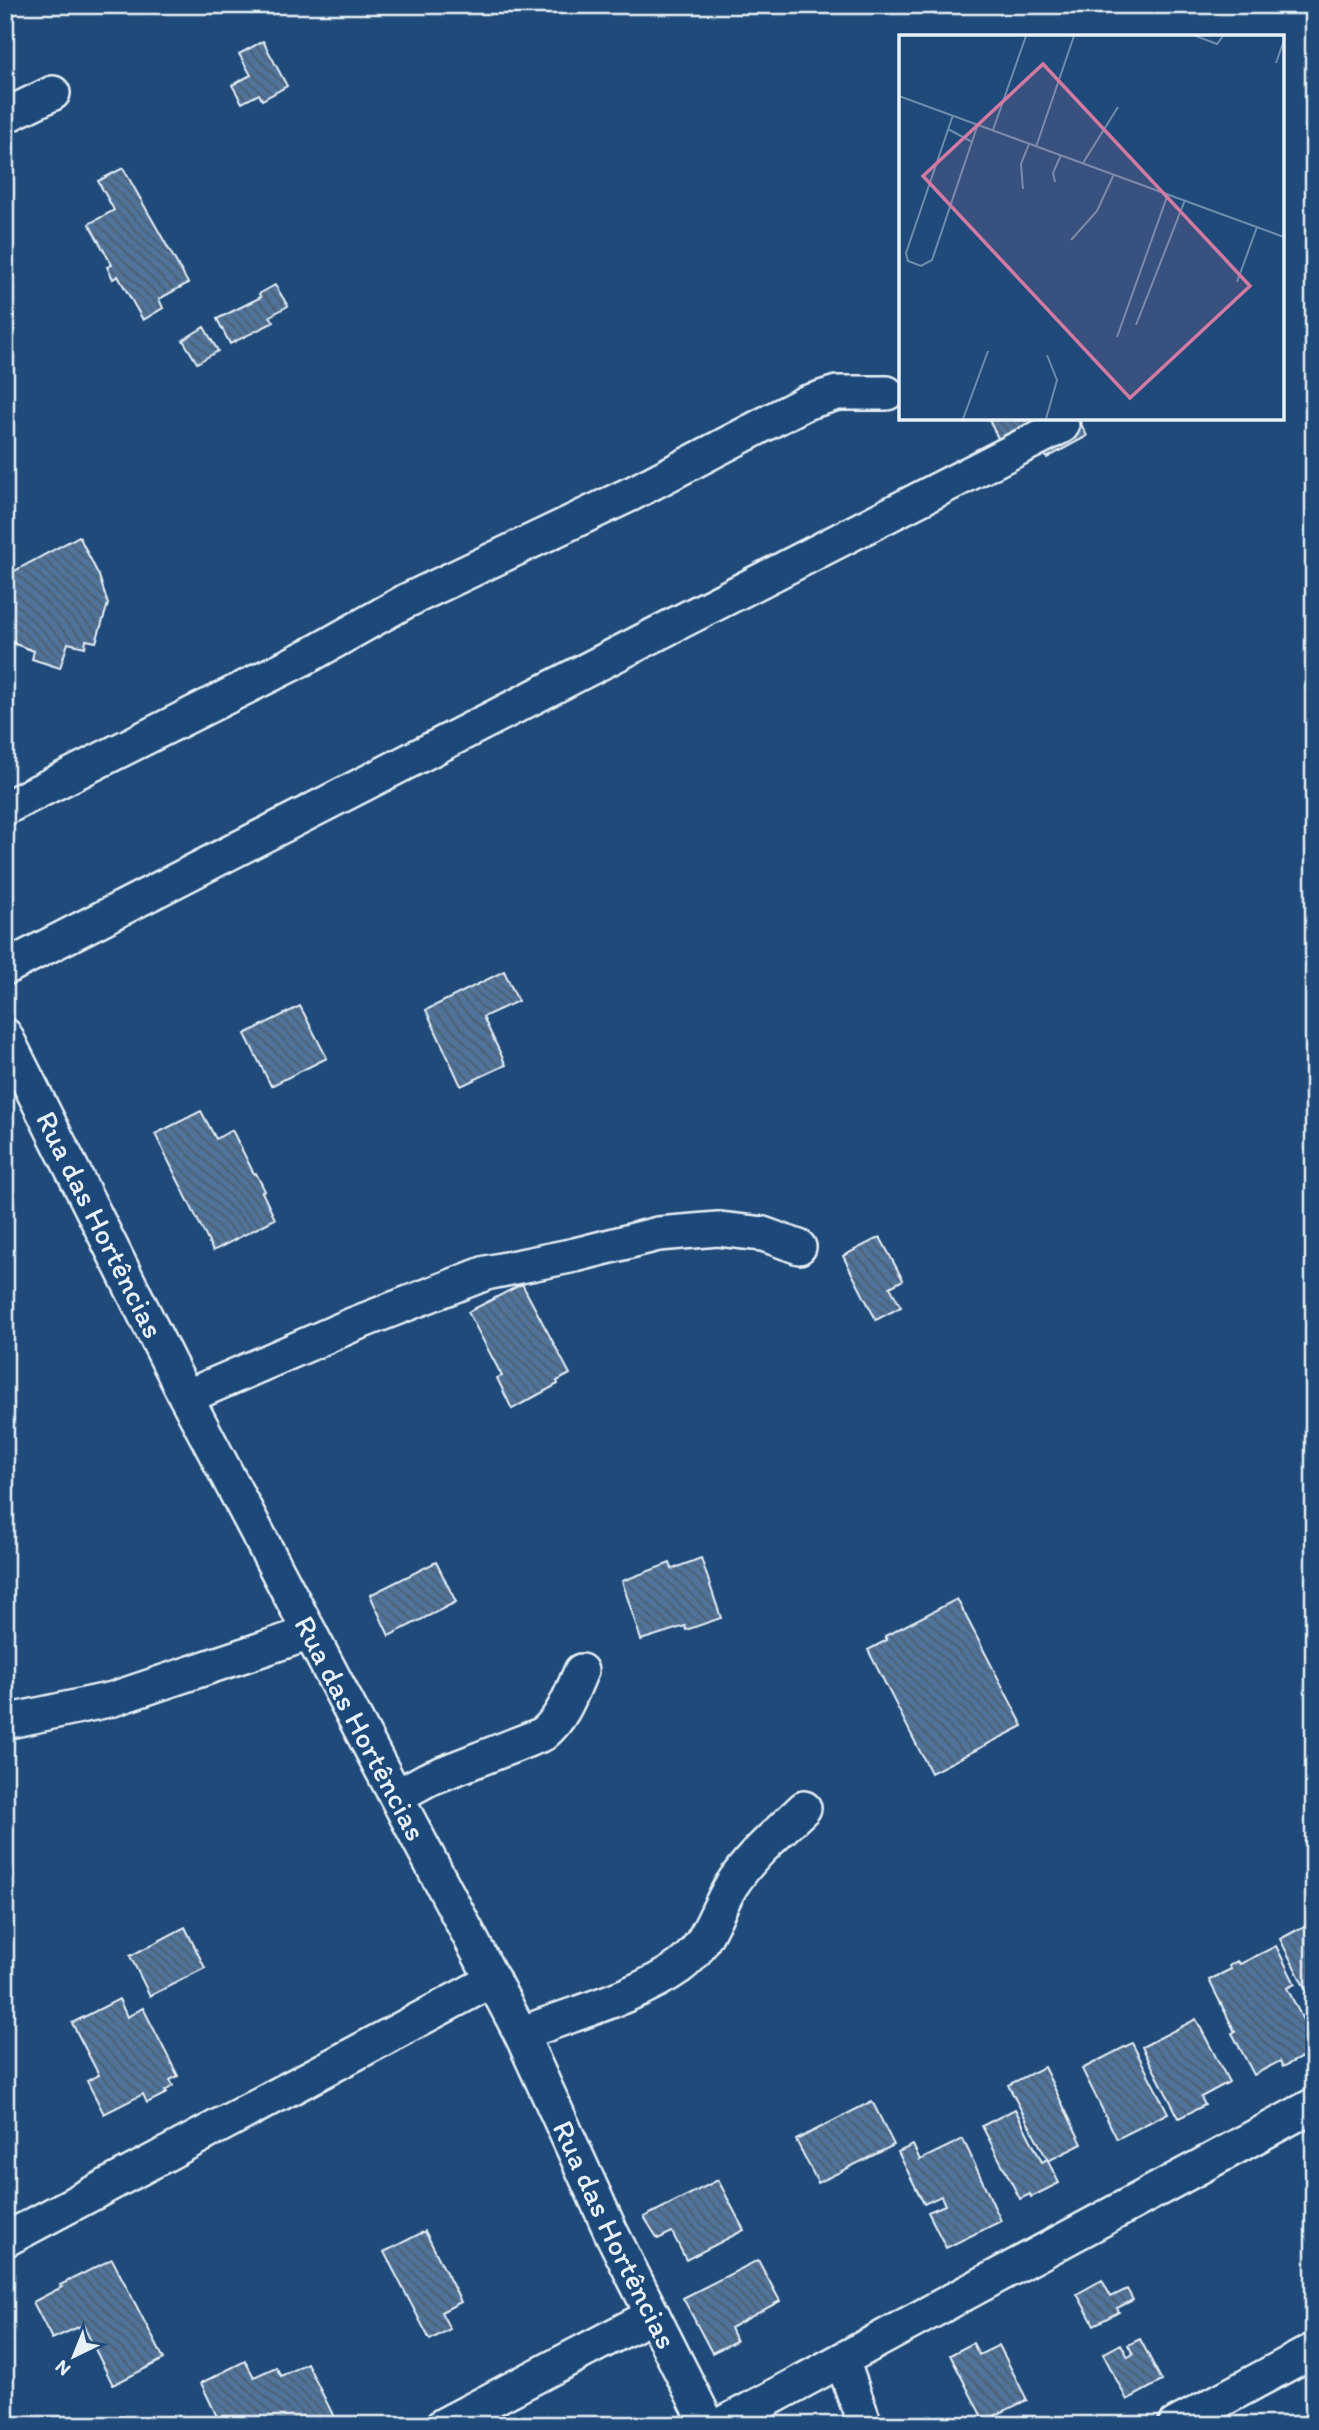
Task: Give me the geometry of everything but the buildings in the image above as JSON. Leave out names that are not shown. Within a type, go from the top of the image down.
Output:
[{"type":"street","points":[[5,116],[53,93]]},
{"type":"street","points":[[5,808],[312,654],[407,601],[633,493],[805,403],[837,393],[887,393]]},
{"type":"street","points":[[5,968],[1062,426]]},
{"type":"street","name":"Rua das Hortências","points":[[5,1035],[186,1397],[521,2034],[612,2234],[708,2425]]},
{"type":"street","points":[[186,1397],[352,1325],[486,1273],[575,1255],[658,1234],[706,1230],[763,1234],[799,1247]]},
{"type":"street","points":[[5,1722],[113,1699],[310,1633]]},
{"type":"street","points":[[397,1796],[428,1779],[543,1734],[554,1725],[562,1713],[581,1671]]},
{"type":"street","points":[[521,2034],[628,1993],[680,1966],[697,1950],[730,1888],[753,1857],[804,1808]]},
{"type":"street","points":[[5,2241],[493,1980]]},
{"type":"street","points":[[721,2425],[1314,2105]]},
{"type":"street","points":[[443,2425],[653,2315]]},
{"type":"street","points":[[1175,2425],[1314,2350]]},
{"type":"street","points":[[842,2360],[864,2425]]}]
